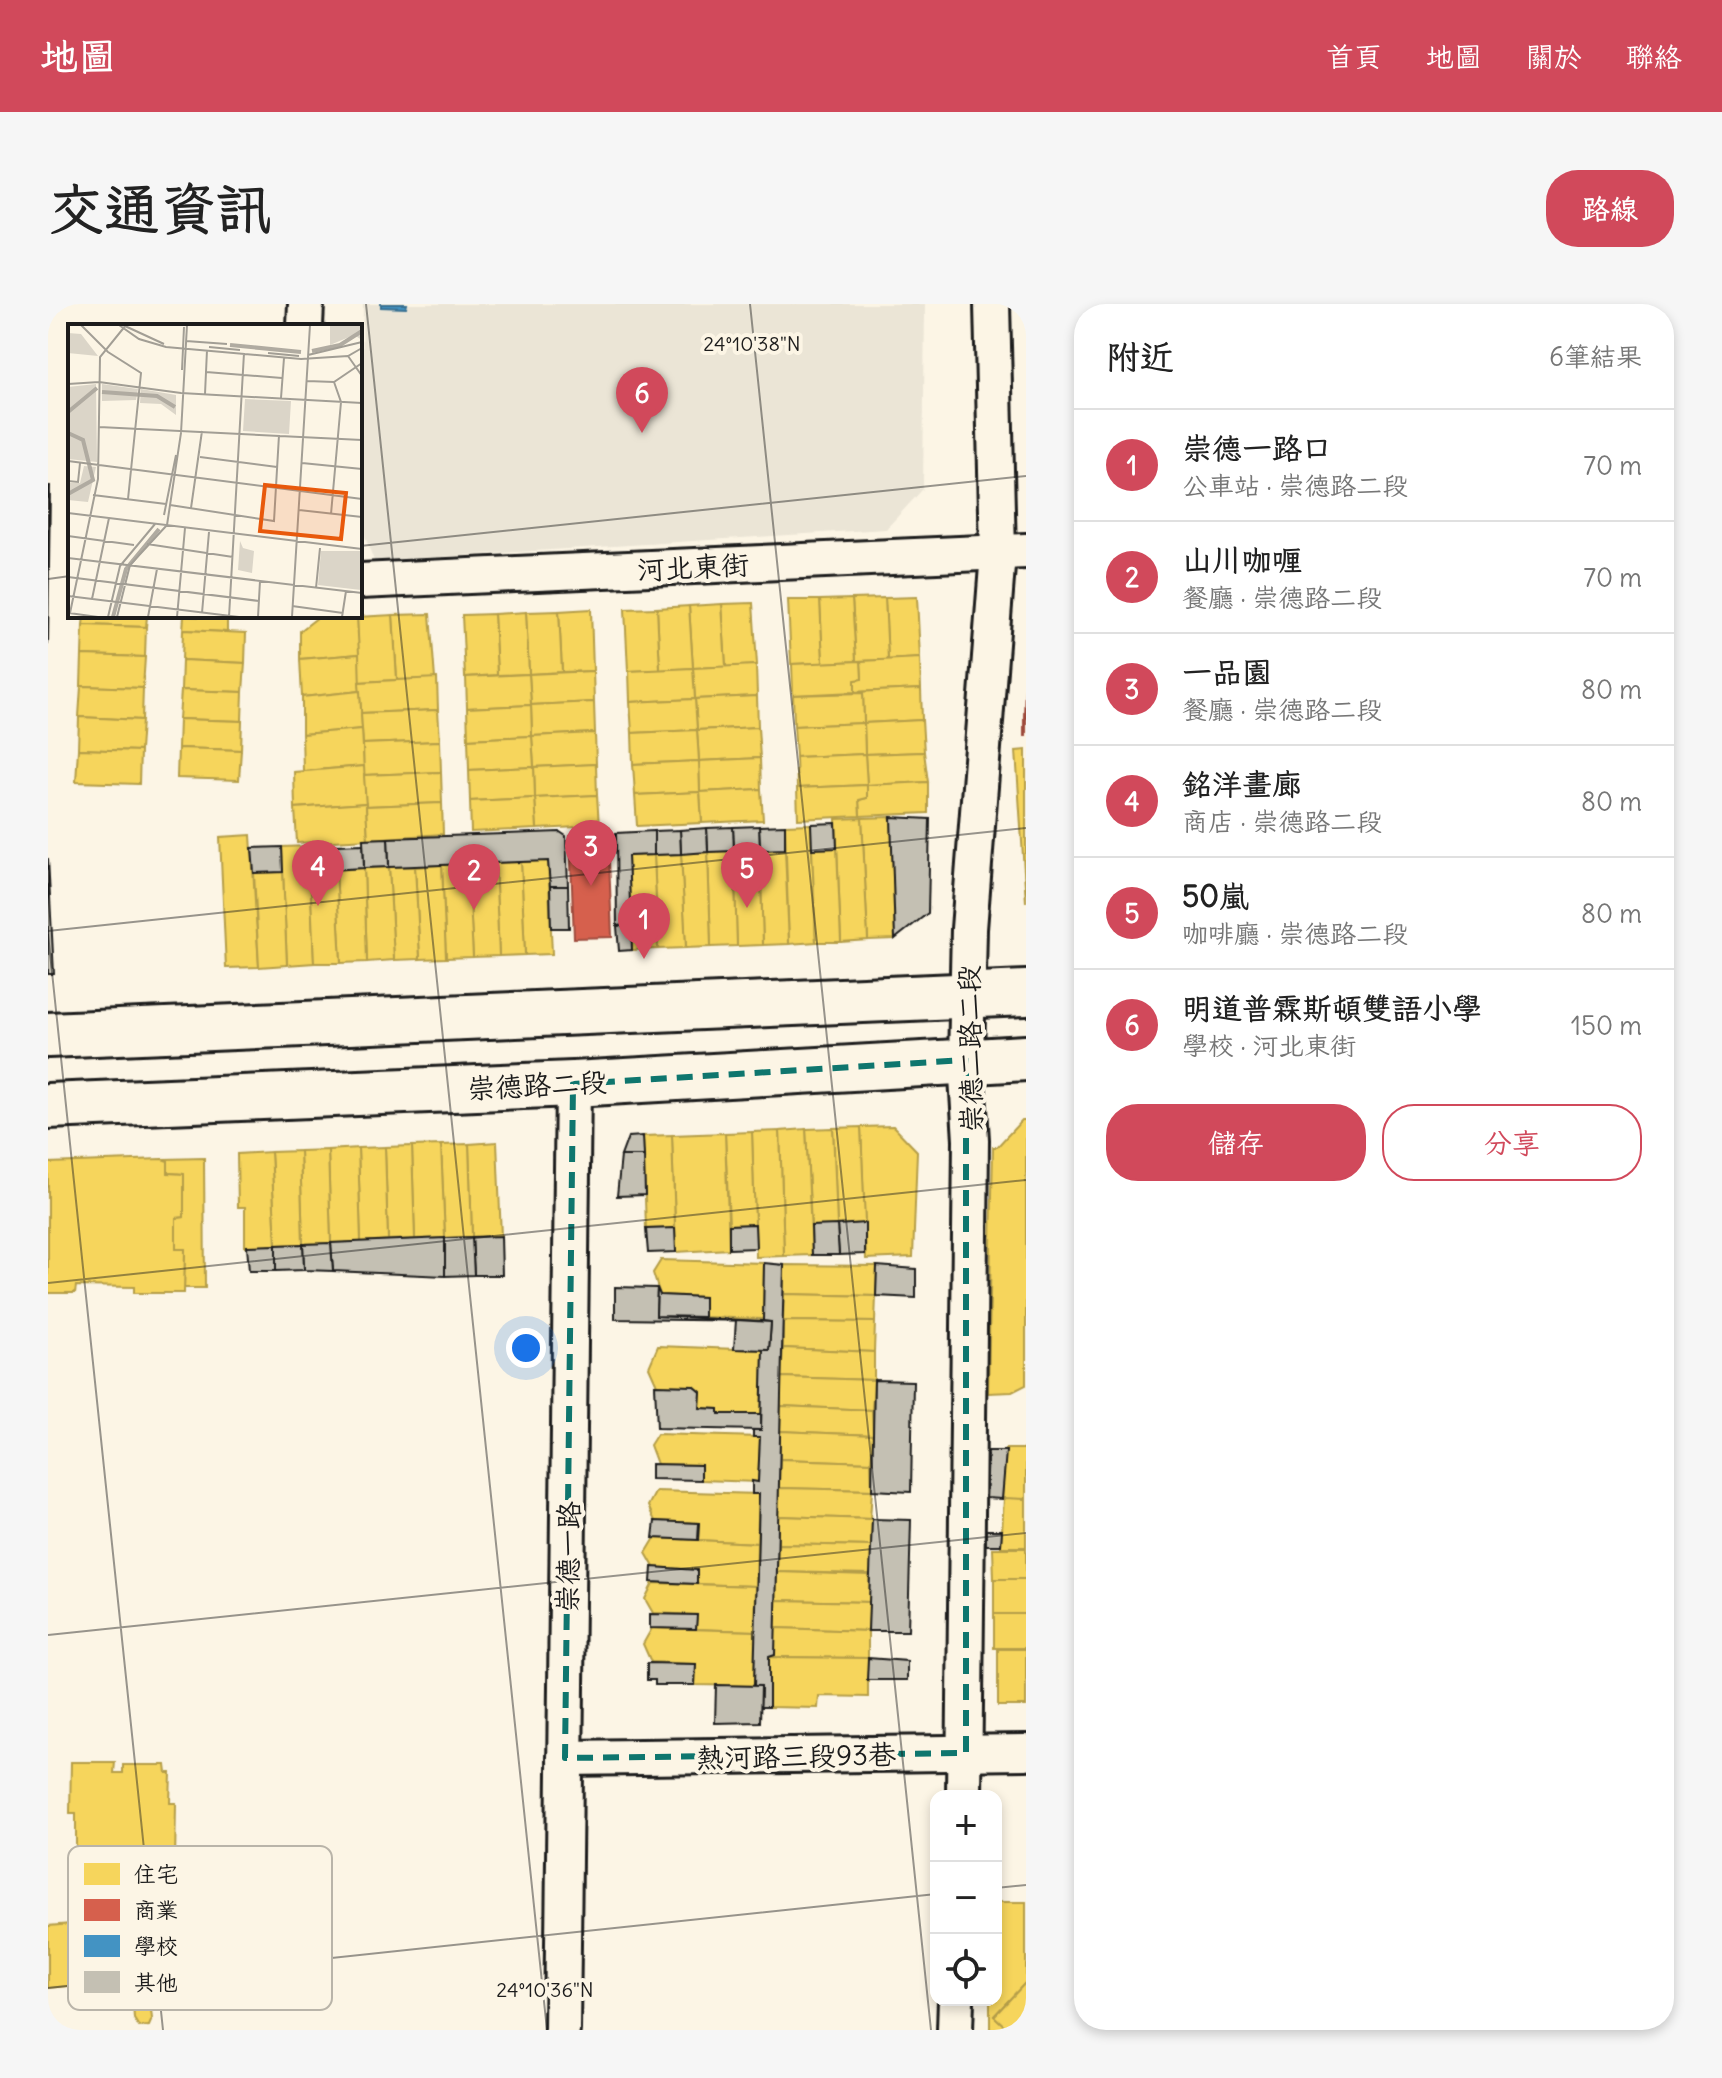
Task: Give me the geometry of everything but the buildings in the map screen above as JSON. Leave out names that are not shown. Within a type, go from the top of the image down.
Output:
[{"type":"main road","points":[[48,1035],[1026,993]]},
{"type":"main road","name":"崇德路二段","points":[[48,1106],[573,1084],[1026,1058]]},
{"type":"street","points":[[305,324],[306,304]]},
{"type":"street","name":"崇德二路二段","points":[[964,1790],[971,1155],[966,1060],[967,996],[982,716],[1012,552],[992,304]]},
{"type":"street","name":"河北東街","points":[[362,581],[1012,552]]},
{"type":"street","name":"崇德一路","points":[[562,2030],[573,1084]]},
{"type":"street","name":"熱河路三段93巷","points":[[565,1758],[1026,1752]]},
{"type":"street","points":[[955,2030],[956,2006]]},
{"type":"highlighted area","points":[[966,1060],[966,1753],[565,1758],[573,1084]]},
{"type":"shaded area","points":[[363,304],[925,304],[923,489],[886,529],[374,561],[362,528]]},
{"type":"place","name":"明道普霖斯頓雙語小學","points":[[642,433]]},
{"type":"place","name":"一品園","points":[[591,886]]},
{"type":"place","name":"銘洋畫廊","points":[[318,906]]},
{"type":"place","name":"50嵐","points":[[747,908]]},
{"type":"place","name":"山川咖喱","points":[[474,910]]},
{"type":"place","name":"崇德一路口","points":[[644,959]]}]
